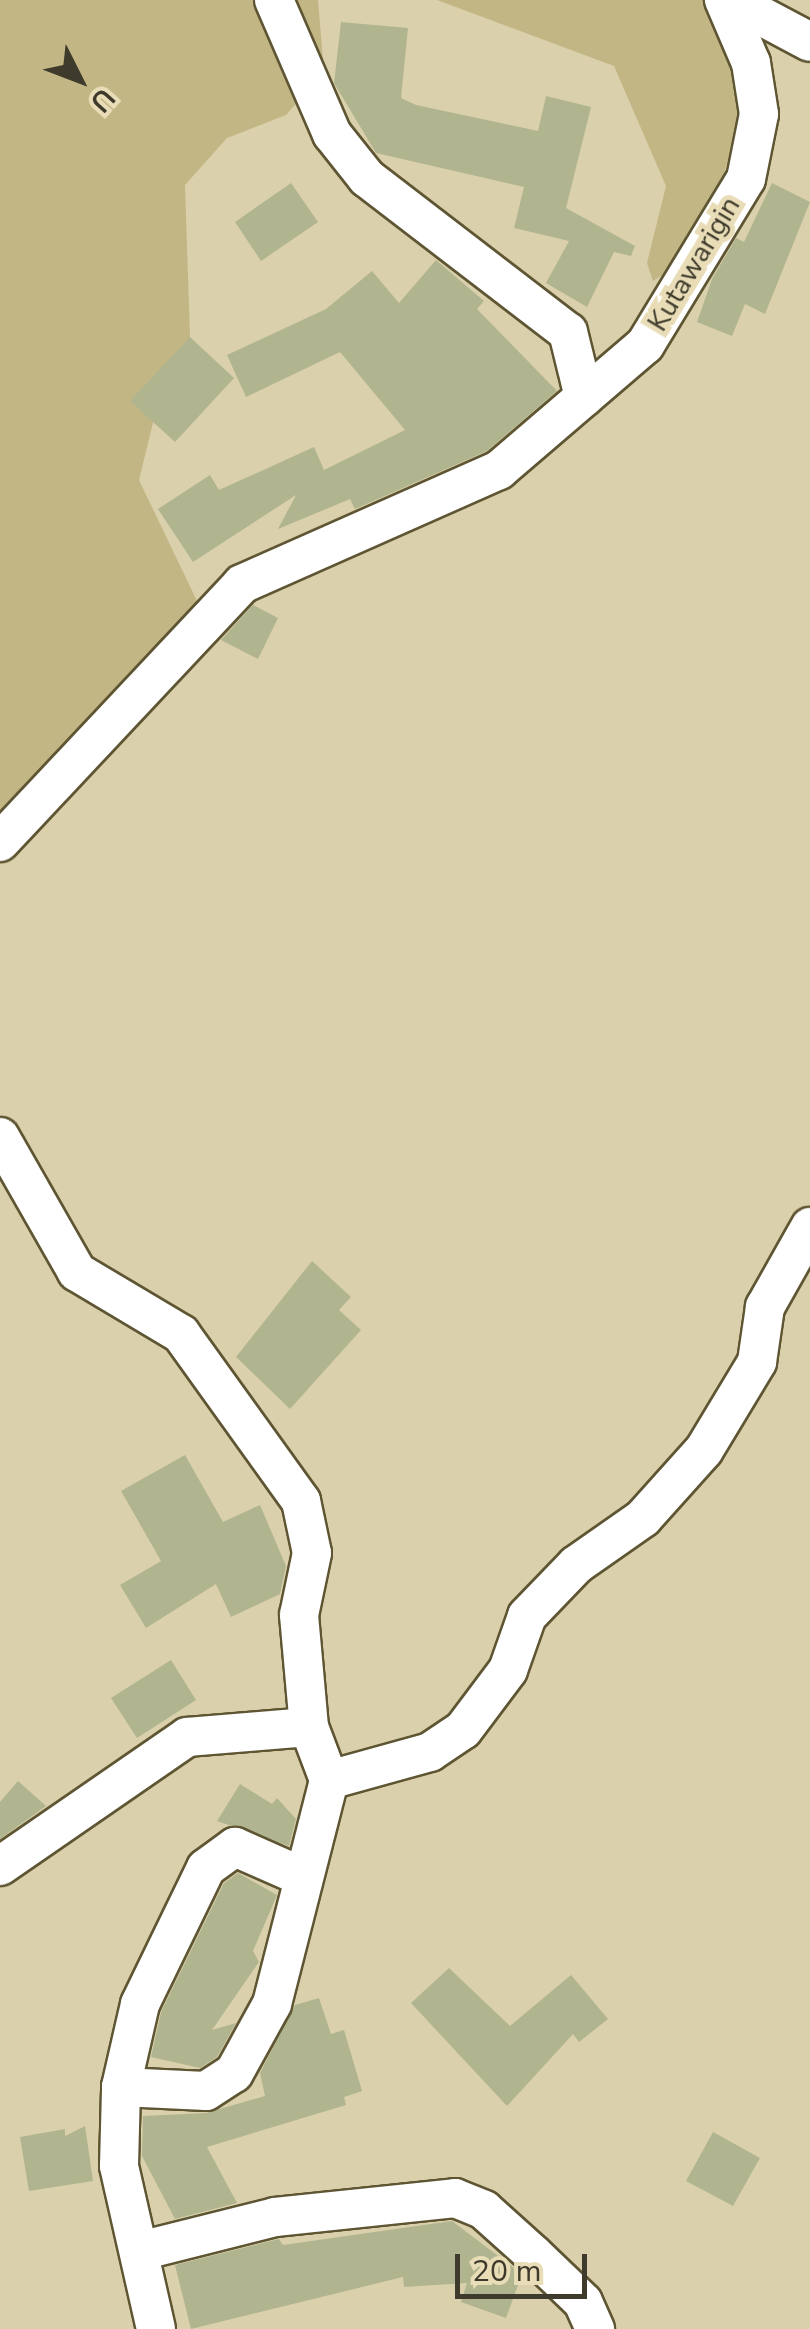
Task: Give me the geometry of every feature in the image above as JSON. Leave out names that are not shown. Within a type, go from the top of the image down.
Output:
[{"type":"street","points":[[274,0],[332,134],[367,178],[568,332],[584,397]]},
{"type":"street","points":[[728,0],[810,42]]},
{"type":"street","name":"Kutawarigin","points":[[0,842],[242,584],[499,470],[645,345],[746,179],[759,114],[752,63],[728,0]]},
{"type":"street","points":[[0,1138],[77,1272],[181,1334],[301,1500],[312,1553],[298,1614],[309,1727],[330,1780],[272,2004],[234,2074],[206,2092],[121,2086]]},
{"type":"street","points":[[330,1780],[416,1758],[463,1730],[508,1670],[527,1616],[576,1565],[643,1518],[704,1450],[757,1362],[765,1307],[810,1227]]},
{"type":"street","points":[[0,1866],[187,1737],[309,1727]]},
{"type":"street","points":[[156,2329],[119,2166],[121,2086],[140,2004],[206,1868],[235,1848],[303,1877]]},
{"type":"street","points":[[140,2251],[276,2218],[455,2198],[484,2210],[533,2254],[582,2302],[595,2329]]},
{"type":"shaded area","points":[[0,0],[318,0],[324,72],[286,115],[227,138],[185,185],[190,337],[161,390],[139,480],[198,603],[0,812]]},
{"type":"shaded area","points":[[437,0],[719,0],[744,108],[721,183],[672,269],[653,281],[647,263],[666,186],[614,66]]},
{"type":"building","points":[[341,22],[408,28],[401,98],[416,105],[538,131],[546,96],[591,107],[566,208],[635,246],[631,256],[614,252],[587,307],[546,283],[569,241],[514,228],[524,187],[376,153],[334,83]]},
{"type":"building","points":[[291,183],[318,222],[261,261],[235,222]]},
{"type":"building","points":[[772,183],[810,202],[765,314],[745,304],[732,336],[697,322],[712,279],[736,238],[744,242]]},
{"type":"building","points":[[436,260],[484,301],[477,309],[557,391],[487,451],[355,509],[350,499],[278,529],[296,495],[193,562],[158,509],[210,475],[219,490],[314,447],[324,470],[405,430],[340,352],[246,397],[227,355],[326,309],[372,271],[399,303]]},
{"type":"building","points":[[190,337],[234,378],[175,442],[130,401]]},
{"type":"building","points":[[253,605],[278,618],[258,659],[221,640]]},
{"type":"building","points":[[312,1261],[351,1297],[339,1310],[361,1330],[290,1409],[236,1357]]},
{"type":"building","points":[[185,1455],[223,1522],[260,1505],[286,1566],[280,1594],[231,1617],[216,1584],[146,1628],[120,1585],[161,1561],[121,1491]]},
{"type":"building","points":[[171,1660],[196,1700],[137,1738],[111,1698]]},
{"type":"building","points":[[18,1781],[46,1806],[0,1839],[0,1802]]},
{"type":"building","points":[[240,1784],[272,1804],[277,1798],[296,1819],[289,1846],[217,1821]]},
{"type":"building","points":[[238,1873],[277,1895],[253,1951],[259,1962],[212,2030],[236,2023],[217,2057],[200,2068],[151,2057],[161,2012],[224,1883]]},
{"type":"building","points":[[449,1968],[510,2026],[571,1975],[608,2019],[579,2042],[573,2034],[507,2106],[411,2003]]},
{"type":"building","points":[[319,1998],[331,2034],[344,2030],[362,2091],[344,2097],[346,2105],[207,2147],[237,2203],[175,2219],[142,2156],[143,2116],[206,2113],[265,2096],[260,2073],[295,2005]]},
{"type":"building","points":[[85,2126],[93,2181],[29,2191],[20,2137],[65,2129],[65,2136]]},
{"type":"building","points":[[713,2132],[760,2158],[733,2206],[686,2181]]},
{"type":"building","points":[[452,2221],[522,2274],[506,2318],[461,2302],[467,2283],[404,2287],[403,2277],[191,2329],[175,2265],[279,2239],[283,2245]]}]
